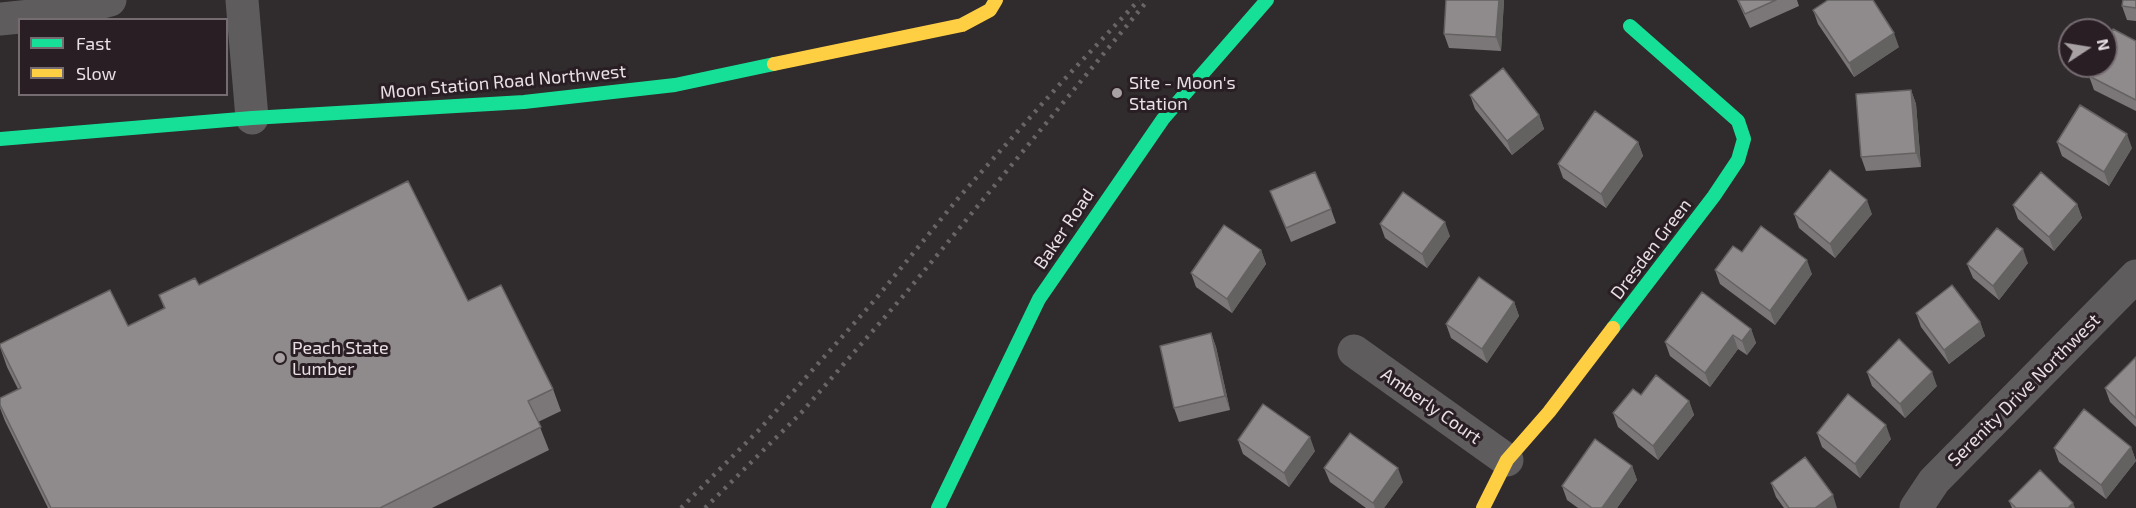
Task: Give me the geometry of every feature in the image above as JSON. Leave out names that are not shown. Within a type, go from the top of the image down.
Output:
[{"type":"street","points":[[0,19],[60,13],[111,0]]},
{"type":"street","points":[[242,0],[252,118]]},
{"type":"street","name":"Baker Road","points":[[938,508],[1039,299],[1163,119],[1267,0]]},
{"type":"street","name":"Moon Station Road Northwest","points":[[0,139],[252,118],[524,102],[675,85],[962,25],[990,10],[996,1]]},
{"type":"street","name":"Dresden Green","points":[[1483,508],[1507,460],[1549,412],[1714,196],[1738,160],[1744,139],[1738,121],[1716,99],[1630,26]]},
{"type":"street","name":"Serenity Drive Northwest","points":[[1916,508],[1934,481],[2136,276]]},
{"type":"street","name":"Amberly Court","points":[[1354,351],[1507,460]]},
{"type":"building","points":[[1446,0],[1499,0],[1496,37],[1444,34]]},
{"type":"building","points":[[1738,0],[1776,0],[1745,14]]},
{"type":"building","points":[[1828,0],[1873,0],[1894,33],[1849,63],[1813,10]]},
{"type":"building","points":[[2123,0],[2136,0],[2136,8],[2122,6]]},
{"type":"building","points":[[2118,32],[2136,41],[2136,100],[2093,78],[2118,78]]},
{"type":"building","points":[[1503,68],[1539,115],[1507,141],[1470,95]]},
{"type":"building","points":[[1911,90],[1916,153],[1861,157],[1856,94]]},
{"type":"building","points":[[2080,105],[2127,134],[2104,172],[2057,142]]},
{"type":"building","points":[[1595,111],[1638,142],[1601,194],[1558,164]]},
{"type":"building","points":[[1830,170],[1867,200],[1830,244],[1794,214]]},
{"type":"building","points":[[1315,172],[1331,209],[1286,228],[1270,191]]},
{"type":"building","points":[[2041,172],[2077,204],[2049,237],[2013,205]]},
{"type":"building","name":"Peach State Lumber","points":[[408,181],[468,301],[501,285],[553,389],[528,401],[541,427],[380,508],[51,508],[0,405],[0,398],[21,388],[0,344],[110,290],[128,326],[165,308],[159,295],[195,278],[199,285]]},
{"type":"building","points":[[1403,192],[1445,222],[1422,254],[1380,224]]},
{"type":"building","points":[[1224,225],[1261,250],[1227,299],[1191,273]]},
{"type":"building","points":[[1761,226],[1807,260],[1770,311],[1715,270],[1733,246],[1742,252]]},
{"type":"building","points":[[1997,228],[2023,249],[1993,286],[1967,264]]},
{"type":"building","points":[[1479,277],[1514,302],[1482,349],[1446,324]]},
{"type":"building","points":[[1952,285],[1980,322],[1944,350],[1916,313]]},
{"type":"building","points":[[1702,292],[1751,329],[1742,341],[1733,335],[1705,373],[1665,342]]},
{"type":"building","points":[[1211,333],[1225,396],[1174,408],[1160,346]]},
{"type":"building","points":[[1899,339],[1932,372],[1900,404],[1867,372]]},
{"type":"building","points":[[2136,357],[2136,418],[2105,388]]},
{"type":"building","points":[[1656,375],[1689,401],[1653,446],[1613,413],[1633,389],[1641,395]]},
{"type":"building","points":[[1848,394],[1886,425],[1855,464],[1817,433]]},
{"type":"building","points":[[1263,404],[1310,437],[1284,473],[1238,440]]},
{"type":"building","points":[[2084,409],[2131,447],[2101,485],[2054,448]]},
{"type":"building","points":[[1350,433],[1398,468],[1373,503],[1324,468]]},
{"type":"building","points":[[1595,439],[1632,466],[1602,508],[1592,508],[1562,486]]},
{"type":"building","points":[[1805,457],[1833,495],[1815,508],[1789,508],[1771,483]]},
{"type":"building","points":[[2040,470],[2073,503],[2068,508],[2016,508],[2009,501]]},
{"type":"railway","points":[[681,508],[760,429],[874,301],[960,196],[1139,0]]},
{"type":"railway","points":[[705,508],[801,413],[905,294],[1148,0]]},
{"type":"traffic: fast","points":[[938,508],[1039,299],[1163,119],[1267,0]]},
{"type":"traffic: fast","points":[[1613,328],[1714,196],[1738,160],[1744,139],[1738,121],[1630,26]]},
{"type":"traffic: fast","points":[[0,139],[252,118],[524,102],[675,85],[774,64]]},
{"type":"traffic: slow","points":[[774,64],[962,25],[990,10],[996,0]]},
{"type":"traffic: slow","points":[[1483,508],[1507,460],[1549,412],[1613,328]]},
{"type":"place","name":"Site - Moon's Station","points":[[1117,93]]},
{"type":"place","name":"Peach State Lumber","points":[[280,358]]}]
